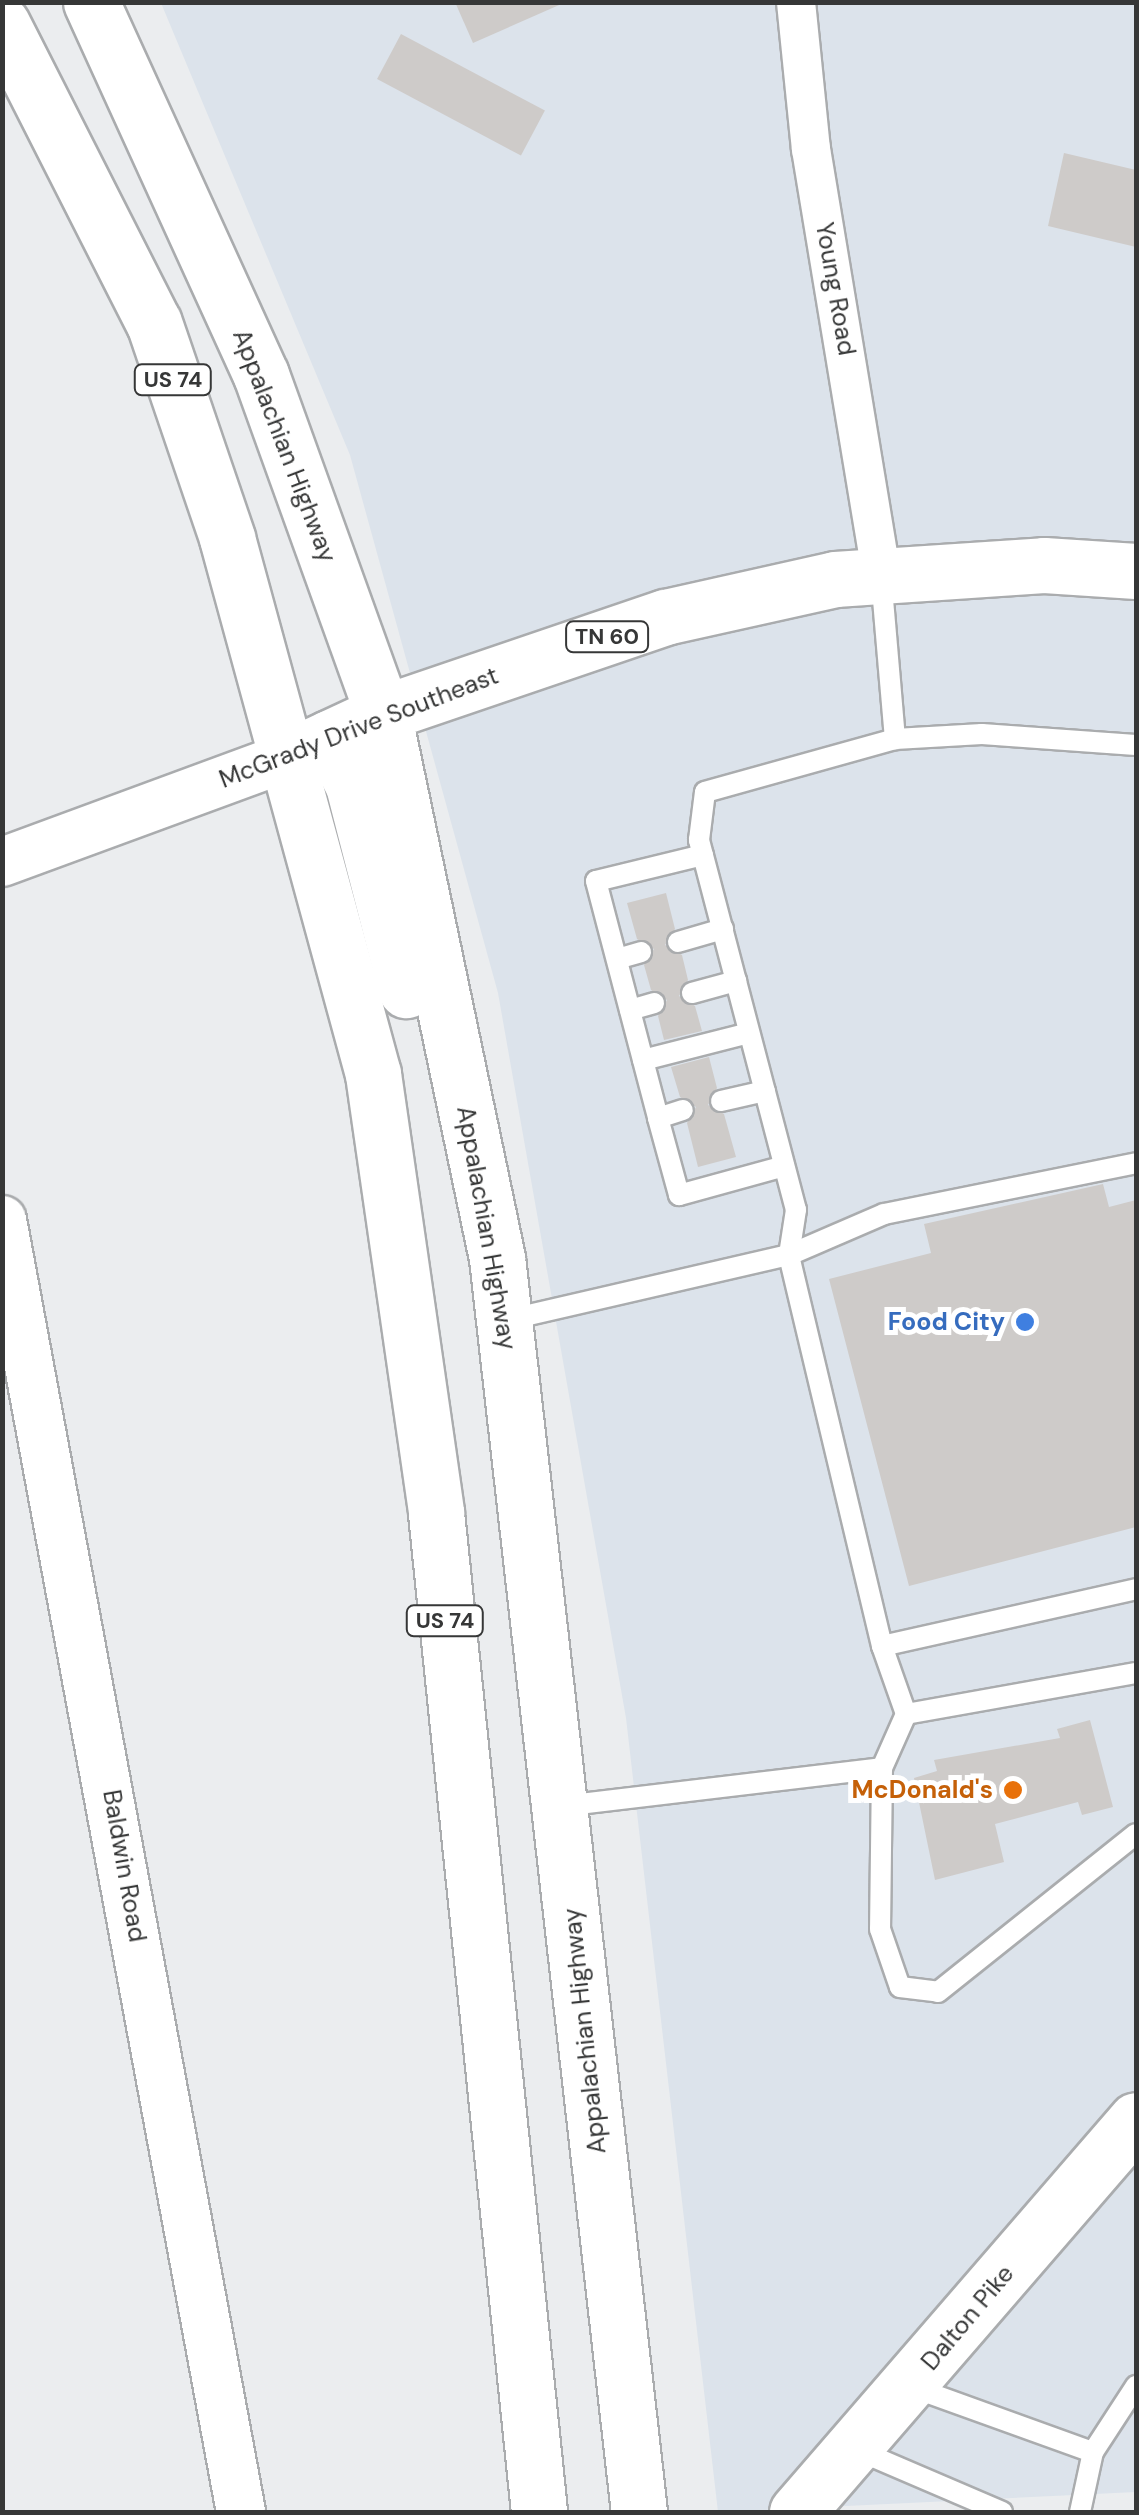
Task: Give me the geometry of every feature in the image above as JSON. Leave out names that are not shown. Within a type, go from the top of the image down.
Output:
[{"type":"main road","name":"Appalachian Highway","points":[[91,2],[260,374],[383,713],[497,1258],[639,2512]]},
{"type":"main road","name":"US 74","points":[[2,24],[154,323],[227,538],[309,747],[373,1074],[406,1282],[538,2505]]},
{"type":"main road","name":"McGrady Drive Southeast","points":[[309,747],[383,713],[665,617],[881,574],[1044,565],[1136,571]]},
{"type":"main road","points":[[309,747],[346,765],[423,1051],[497,1258]]},
{"type":"main road","name":"Dalton Pike","points":[[797,2512],[1136,2123]]},
{"type":"street","name":"Young Road","points":[[796,2],[811,149],[881,574]]},
{"type":"street","name":"McGrady Drive Southeast","points":[[2,862],[309,747]]},
{"type":"street","name":"Baldwin Road","points":[[2,1220],[18,1361],[241,2512]]},
{"type":"lane","points":[[881,574],[894,738]]},
{"type":"lane","points":[[1136,746],[982,734],[894,738],[705,792],[703,855],[796,1210],[789,1254],[882,1646],[906,1714],[882,1768],[880,1928],[900,1988],[938,1992],[1136,1834]]},
{"type":"lane","points":[[703,855],[596,881],[679,1195],[784,1166]]},
{"type":"lane","points":[[678,942],[722,929]]},
{"type":"lane","points":[[617,959],[641,952]]},
{"type":"lane","points":[[692,993],[736,981]]},
{"type":"lane","points":[[630,1010],[654,1003]]},
{"type":"lane","points":[[643,1060],[749,1033]]},
{"type":"lane","points":[[721,1101],[765,1091]]},
{"type":"lane","points":[[658,1118],[683,1110]]},
{"type":"lane","points":[[505,1320],[789,1254],[884,1214],[1136,1163]]},
{"type":"lane","points":[[882,1646],[1136,1589]]},
{"type":"lane","points":[[906,1714],[1136,1673]]},
{"type":"lane","points":[[561,1806],[882,1768]]},
{"type":"lane","points":[[910,2386],[1094,2452]]},
{"type":"lane","points":[[1080,2512],[1094,2452],[1136,2386]]},
{"type":"lane","points":[[853,2448],[1002,2512]]},
{"type":"shaded area","points":[[161,3],[1136,3],[1136,2492],[718,2512],[626,1718],[498,993],[350,455]]},
{"type":"building","points":[[455,2],[566,2],[473,43]]},
{"type":"building","points":[[401,34],[545,111],[521,156],[377,79]]},
{"type":"building","points":[[1064,153],[1136,170],[1136,247],[1048,226]]},
{"type":"building","points":[[666,893],[675,929],[665,945],[682,955],[688,980],[679,996],[695,1006],[702,1031],[664,1040],[658,1016],[667,1000],[651,990],[644,965],[654,949],[637,939],[627,903]]},
{"type":"building","points":[[709,1057],[717,1088],[708,1105],[724,1114],[736,1157],[698,1167],[687,1123],[696,1107],[680,1097],[671,1067]]},
{"type":"building","points":[[1103,1184],[1109,1207],[1136,1200],[1136,1527],[909,1586],[829,1279],[931,1253],[924,1224]]},
{"type":"building","name":"McDonald's","points":[[1090,1720],[1113,1807],[1082,1815],[1078,1802],[995,1824],[1004,1862],[935,1880],[914,1778],[937,1771],[934,1760],[1060,1738],[1057,1729]]},
{"type":"place","name":"Food City","points":[[1025,1322]]},
{"type":"place","name":"McDonald's","points":[[1013,1790]]}]
